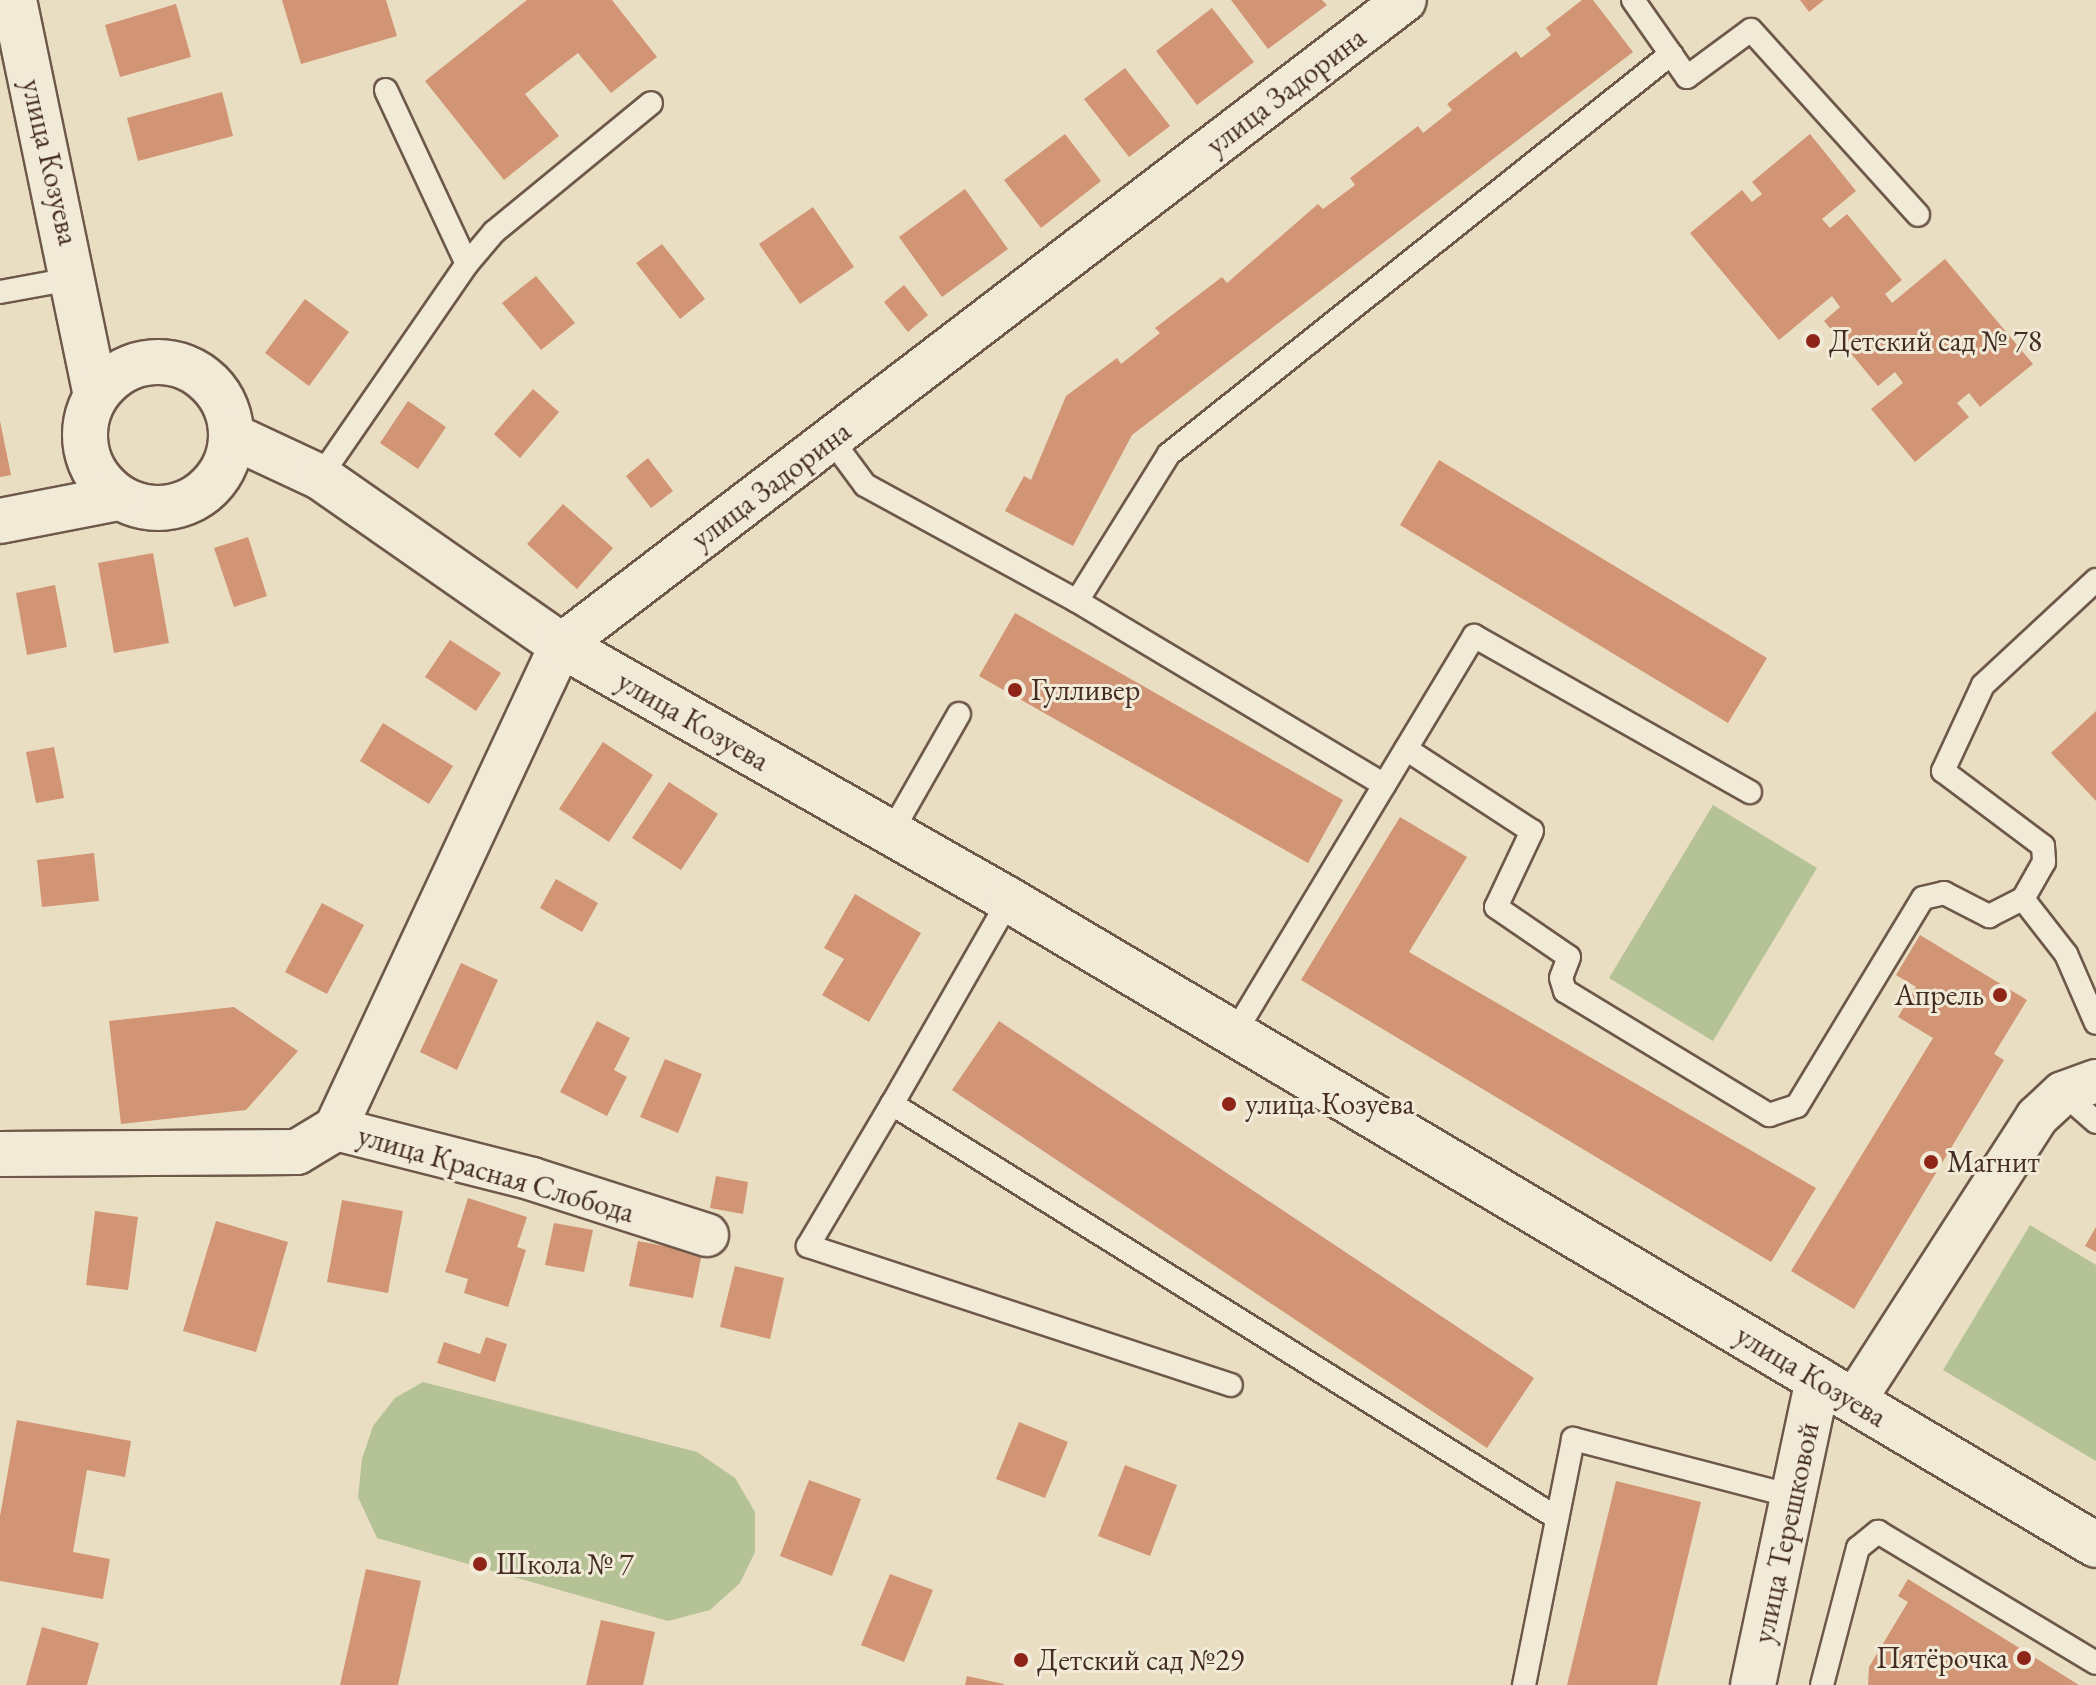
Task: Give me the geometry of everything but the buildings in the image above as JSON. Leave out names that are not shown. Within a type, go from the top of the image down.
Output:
[{"type":"street","name":"улица Козуева","points":[[14,0],[76,278],[96,395]]},
{"type":"street","name":"улица Задорина","points":[[335,1129],[561,645],[1405,0]]},
{"type":"street","name":"улица Козуева","points":[[76,278],[125,344],[150,362],[199,375],[218,392],[232,436],[320,477],[561,645],[1009,900],[2096,1545]]},
{"type":"street","points":[[14,518],[73,469],[96,395],[113,378],[150,362]]},
{"type":"street","points":[[84,440],[95,474],[118,498],[149,509],[181,506],[208,489],[226,465],[232,436]]},
{"type":"street","points":[[14,518],[118,498]]},
{"type":"street","points":[[1836,1390],[2037,1117],[2080,1087]]},
{"type":"street","name":"улица Красная Слобода","points":[[0,1154],[297,1152],[335,1129],[533,1179],[707,1235]]},
{"type":"street","name":"улица Терешковой","points":[[1753,1685],[1795,1497],[1836,1390]]},
{"type":"lane","points":[[1633,0],[1687,77],[1751,30],[1918,215]]},
{"type":"lane","points":[[1077,601],[1169,454],[1671,54]]},
{"type":"lane","points":[[386,90],[467,264]]},
{"type":"lane","points":[[320,477],[467,264],[494,232],[651,103]]},
{"type":"lane","points":[[0,292],[76,278]]},
{"type":"lane","points":[[831,439],[865,485],[1077,601],[1384,785]]},
{"type":"lane","points":[[1406,749],[1532,831],[1496,907],[1569,957],[1561,978],[1565,991],[1769,1115],[1797,1106],[1923,898],[1944,893],[1989,916],[2023,899],[2044,862],[2043,846],[1943,771],[1983,685],[2096,580]]},
{"type":"lane","points":[[1234,1034],[1474,636],[1750,792]]},
{"type":"lane","points":[[891,833],[959,714]]},
{"type":"lane","points":[[2023,899],[2066,954],[2096,1023]]},
{"type":"lane","points":[[1009,900],[808,1246],[1231,1385]]},
{"type":"lane","points":[[2080,1087],[2096,1122]]},
{"type":"lane","points":[[892,1104],[1557,1518]]},
{"type":"lane","points":[[1524,1685],[1573,1439],[1795,1497]]},
{"type":"lane","points":[[1822,1685],[1858,1548],[1878,1532],[2096,1663]]},
{"type":"green space","points":[[1713,805],[1817,868],[1713,1041],[1609,978]]},
{"type":"green space","points":[[2030,1225],[2096,1265],[2096,1461],[1943,1370]]},
{"type":"green space","points":[[423,1382],[697,1452],[735,1478],[755,1512],[755,1552],[740,1583],[710,1610],[668,1621],[377,1538],[358,1497],[362,1459],[373,1426],[395,1398]]},
{"type":"place","name":"Детский сад № 78","points":[[1813,341]]},
{"type":"place","name":"Гулливер","points":[[1015,690]]},
{"type":"place","name":"Апрель","points":[[2000,995]]},
{"type":"place","name":"улица Козуева","points":[[1229,1104]]},
{"type":"place","name":"Магнит","points":[[1931,1162]]},
{"type":"place","name":"Школа № 7","points":[[480,1564]]},
{"type":"place","name":"Пятёрочка","points":[[2024,1658]]},
{"type":"place","name":"Детский сад №29","points":[[1021,1660]]}]
